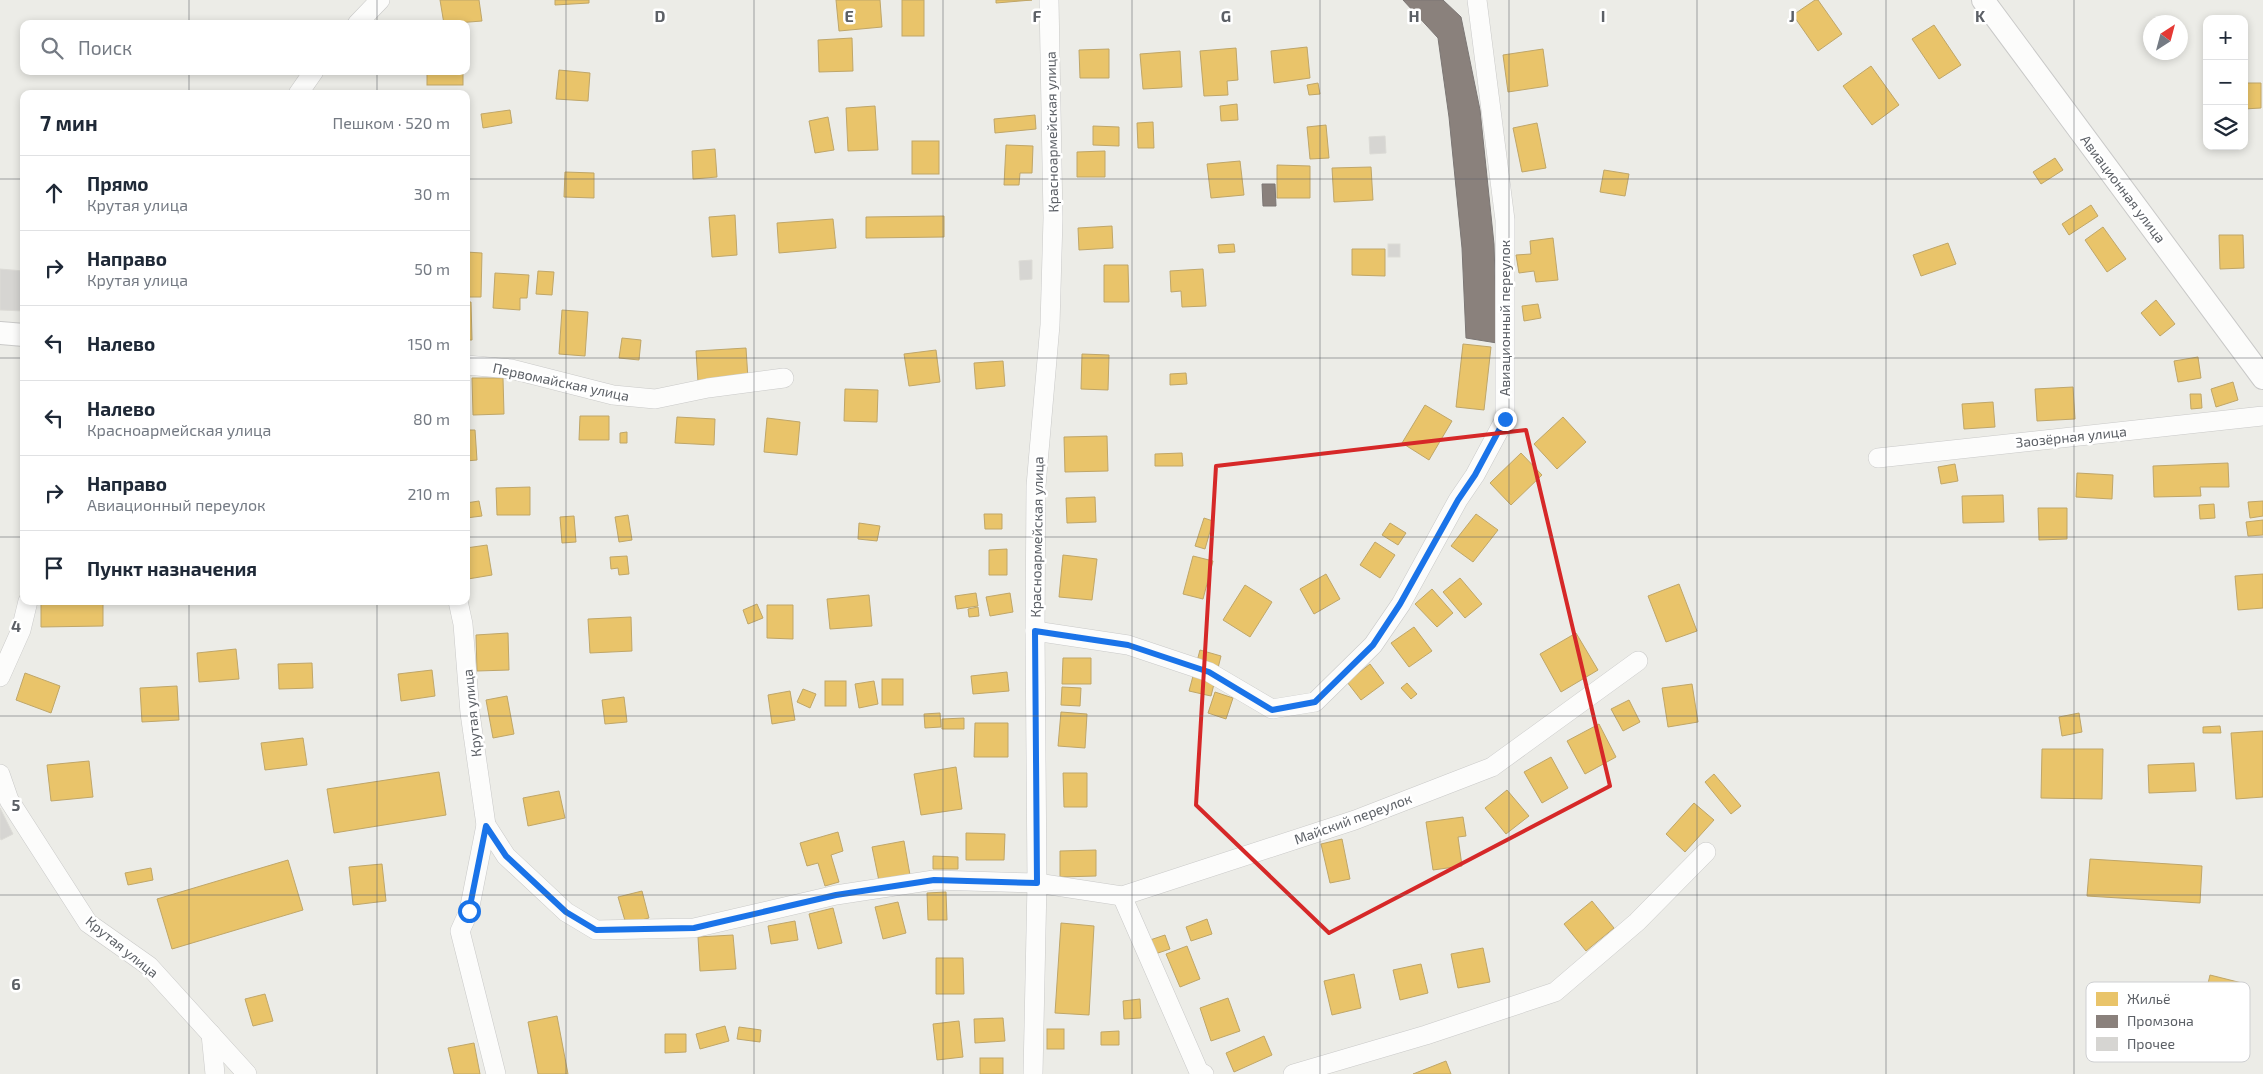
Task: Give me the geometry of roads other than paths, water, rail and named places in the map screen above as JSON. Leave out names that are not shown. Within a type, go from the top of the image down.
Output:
[{"type":"street","points":[[361,20],[380,0]]},
{"type":"street","name":"Красноармейская улица","points":[[1033,1074],[1037,883],[1036,486],[1050,325],[1053,218],[1049,0]]},
{"type":"street","name":"Авиационный переулок","points":[[1035,631],[1137,648],[1209,672],[1272,710],[1315,702],[1373,645],[1400,604],[1458,500],[1475,475],[1505,419],[1505,220],[1477,0]]},
{"type":"street","name":"Авиационная улица","points":[[1983,0],[2263,378]]},
{"type":"street","points":[[301,90],[311,75]]},
{"type":"street","points":[[0,333],[20,335]]},
{"type":"street","name":"Первомайская улица","points":[[470,365],[512,369],[612,395],[655,399],[708,388],[784,378]]},
{"type":"street","name":"Заозёрная улица","points":[[1878,458],[2263,416]]},
{"type":"street","points":[[0,677],[21,630],[27,605]]},
{"type":"street","name":"Крутая улица","points":[[459,605],[463,624],[470,713],[486,826],[469,911],[460,931],[496,1074]]},
{"type":"street","name":"Майский переулок","points":[[596,930],[694,928],[836,895],[934,880],[1037,883],[1122,896],[1354,820],[1492,767],[1638,661]]},
{"type":"street","name":"Крутая улица","points":[[0,774],[9,800],[88,923],[149,966],[247,1074]]},
{"type":"street","name":"Крутая улица","points":[[486,826],[506,856],[566,912],[596,930]]},
{"type":"street","points":[[1293,1074],[1426,1035],[1555,992],[1637,922],[1706,852]]},
{"type":"street","points":[[1122,896],[1199,1072],[1204,1074]]},
{"type":"street","points":[[211,1034],[215,1074]]}]
